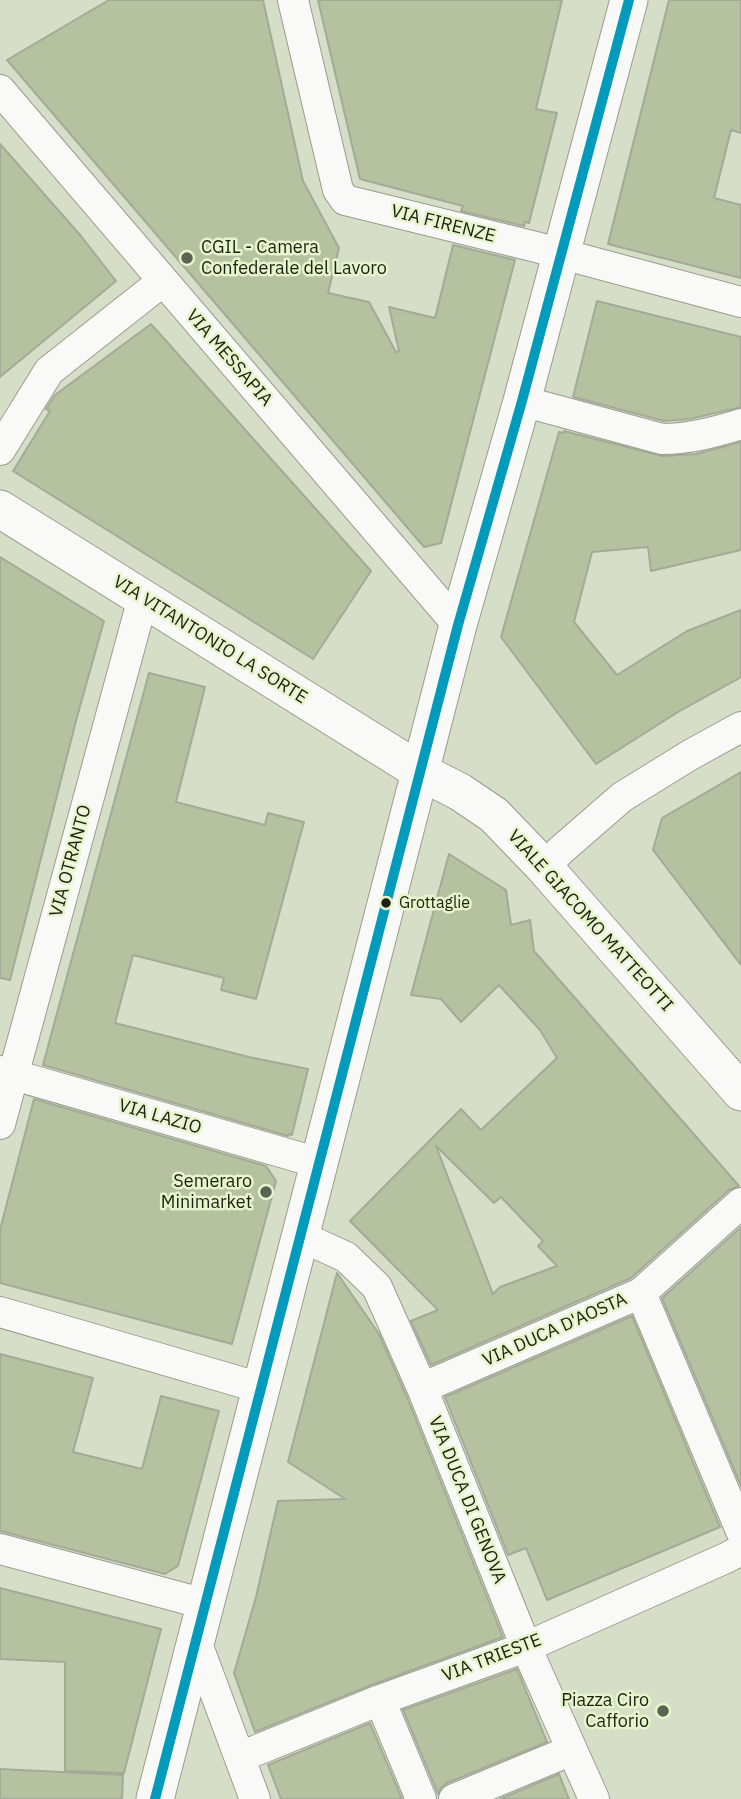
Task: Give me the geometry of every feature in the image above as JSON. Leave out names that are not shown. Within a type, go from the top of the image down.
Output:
[{"type":"street","name":"VIA FIRENZE","points":[[293,0],[338,190],[345,200],[741,302]]},
{"type":"street","points":[[155,1799],[458,625],[522,401],[629,0]]},
{"type":"street","name":"VIA MESSAPIA","points":[[4,104],[163,281],[458,625]]},
{"type":"street","points":[[0,450],[49,371],[163,281]]},
{"type":"street","points":[[522,401],[662,439],[691,437],[741,424]]},
{"type":"street","name":"VIA VITANTONIO LA SORTE","points":[[0,509],[421,772]]},
{"type":"street","name":"VIA OTRANTO","points":[[0,1125],[7,1073],[143,598]]},
{"type":"street","points":[[544,867],[622,797],[741,727]]},
{"type":"street","name":"VIALE GIACOMO MATTEOTTI","points":[[421,772],[460,792],[494,814],[544,867],[741,1092]]},
{"type":"street","name":"VIA LAZIO","points":[[7,1073],[319,1163]]},
{"type":"street","name":"VIA DUCA D'AOSTA","points":[[422,1388],[641,1293],[741,1203]]},
{"type":"street","name":"VIA DUCA DI GENOVA","points":[[300,1236],[346,1257],[377,1287],[422,1388],[526,1647],[594,1799]]},
{"type":"street","points":[[641,1293],[741,1531]]},
{"type":"street","points":[[0,1312],[261,1388]]},
{"type":"street","points":[[0,1549],[205,1604]]},
{"type":"street","name":"VIA TRIESTE","points":[[240,1757],[380,1700],[526,1647],[741,1550]]},
{"type":"street","points":[[196,1641],[255,1799]]},
{"type":"street","points":[[380,1700],[421,1799]]},
{"type":"street","points":[[454,1799],[572,1750]]},
{"type":"building","points":[[109,0],[263,0],[303,181],[339,248],[328,293],[369,302],[396,352],[399,351],[389,307],[435,318],[453,245],[515,260],[441,543],[424,547],[7,60]]},
{"type":"building","points":[[318,0],[562,0],[536,109],[557,113],[529,223],[525,222],[524,226],[461,211],[463,206],[360,179]]},
{"type":"building","points":[[669,0],[741,0],[741,133],[731,130],[714,198],[741,205],[741,278],[608,244]]},
{"type":"building","points":[[0,144],[81,236],[116,281],[0,377]]},
{"type":"building","points":[[597,301],[741,337],[741,407],[690,419],[664,421],[573,397]]},
{"type":"building","points":[[151,324],[371,571],[313,659],[13,471],[50,411],[46,409],[55,395]]},
{"type":"building","points":[[564,431],[662,456],[696,454],[741,442],[741,550],[651,571],[648,547],[592,552],[574,622],[617,675],[687,631],[741,610],[741,677],[678,712],[596,764],[501,637],[559,432]]},
{"type":"building","points":[[0,557],[104,621],[10,980],[0,978]]},
{"type":"building","points":[[149,673],[205,687],[176,802],[265,825],[268,813],[304,822],[256,999],[221,990],[224,978],[133,955],[115,1023],[308,1069],[292,1135],[43,1065]]},
{"type":"building","points":[[741,772],[741,965],[653,850],[662,818]]},
{"type":"building","points":[[449,854],[506,890],[511,925],[530,920],[534,951],[739,1186],[729,1190],[631,1278],[431,1365],[411,1321],[438,1310],[350,1221],[461,1109],[481,1130],[557,1058],[540,1030],[499,985],[461,1022],[441,999],[411,995]],"holes":[[[436,1146],[494,1203],[501,1197],[543,1241],[538,1246],[557,1266],[500,1287],[493,1294]]]},
{"type":"building","points":[[34,1099],[266,1166],[276,1181],[232,1344],[0,1283],[0,1230]]},
{"type":"building","points":[[741,1227],[741,1486],[662,1298]]},
{"type":"building","points":[[337,1273],[379,1334],[503,1637],[374,1684],[255,1732],[234,1673],[256,1597],[278,1501],[345,1499],[288,1462]]},
{"type":"building","points":[[632,1316],[720,1527],[547,1600],[526,1548],[508,1555],[445,1397]]},
{"type":"building","points":[[0,1354],[93,1378],[73,1452],[142,1469],[161,1396],[219,1411],[178,1566],[165,1574],[0,1531]]},
{"type":"building","points":[[0,1588],[161,1629],[124,1773],[65,1771],[65,1662],[0,1659]]},
{"type":"building","points":[[517,1669],[547,1742],[447,1783],[438,1794],[403,1710]]},
{"type":"building","points":[[370,1723],[402,1799],[281,1799],[268,1765]]},
{"type":"building","points":[[0,1769],[123,1775],[122,1799],[0,1799]]},
{"type":"building","points":[[559,1774],[569,1799],[500,1799]]},
{"type":"transit line","points":[[155,1799],[458,625],[522,401],[629,0]]},
{"type":"place","name":"CGIL - Camera Confederale del Lavoro","points":[[187,258]]},
{"type":"place","name":"Grottaglie","points":[[386,903]]},
{"type":"place","name":"Semeraro Minimarket","points":[[266,1192]]},
{"type":"place","name":"Piazza Ciro Cafforio","points":[[663,1711]]}]
